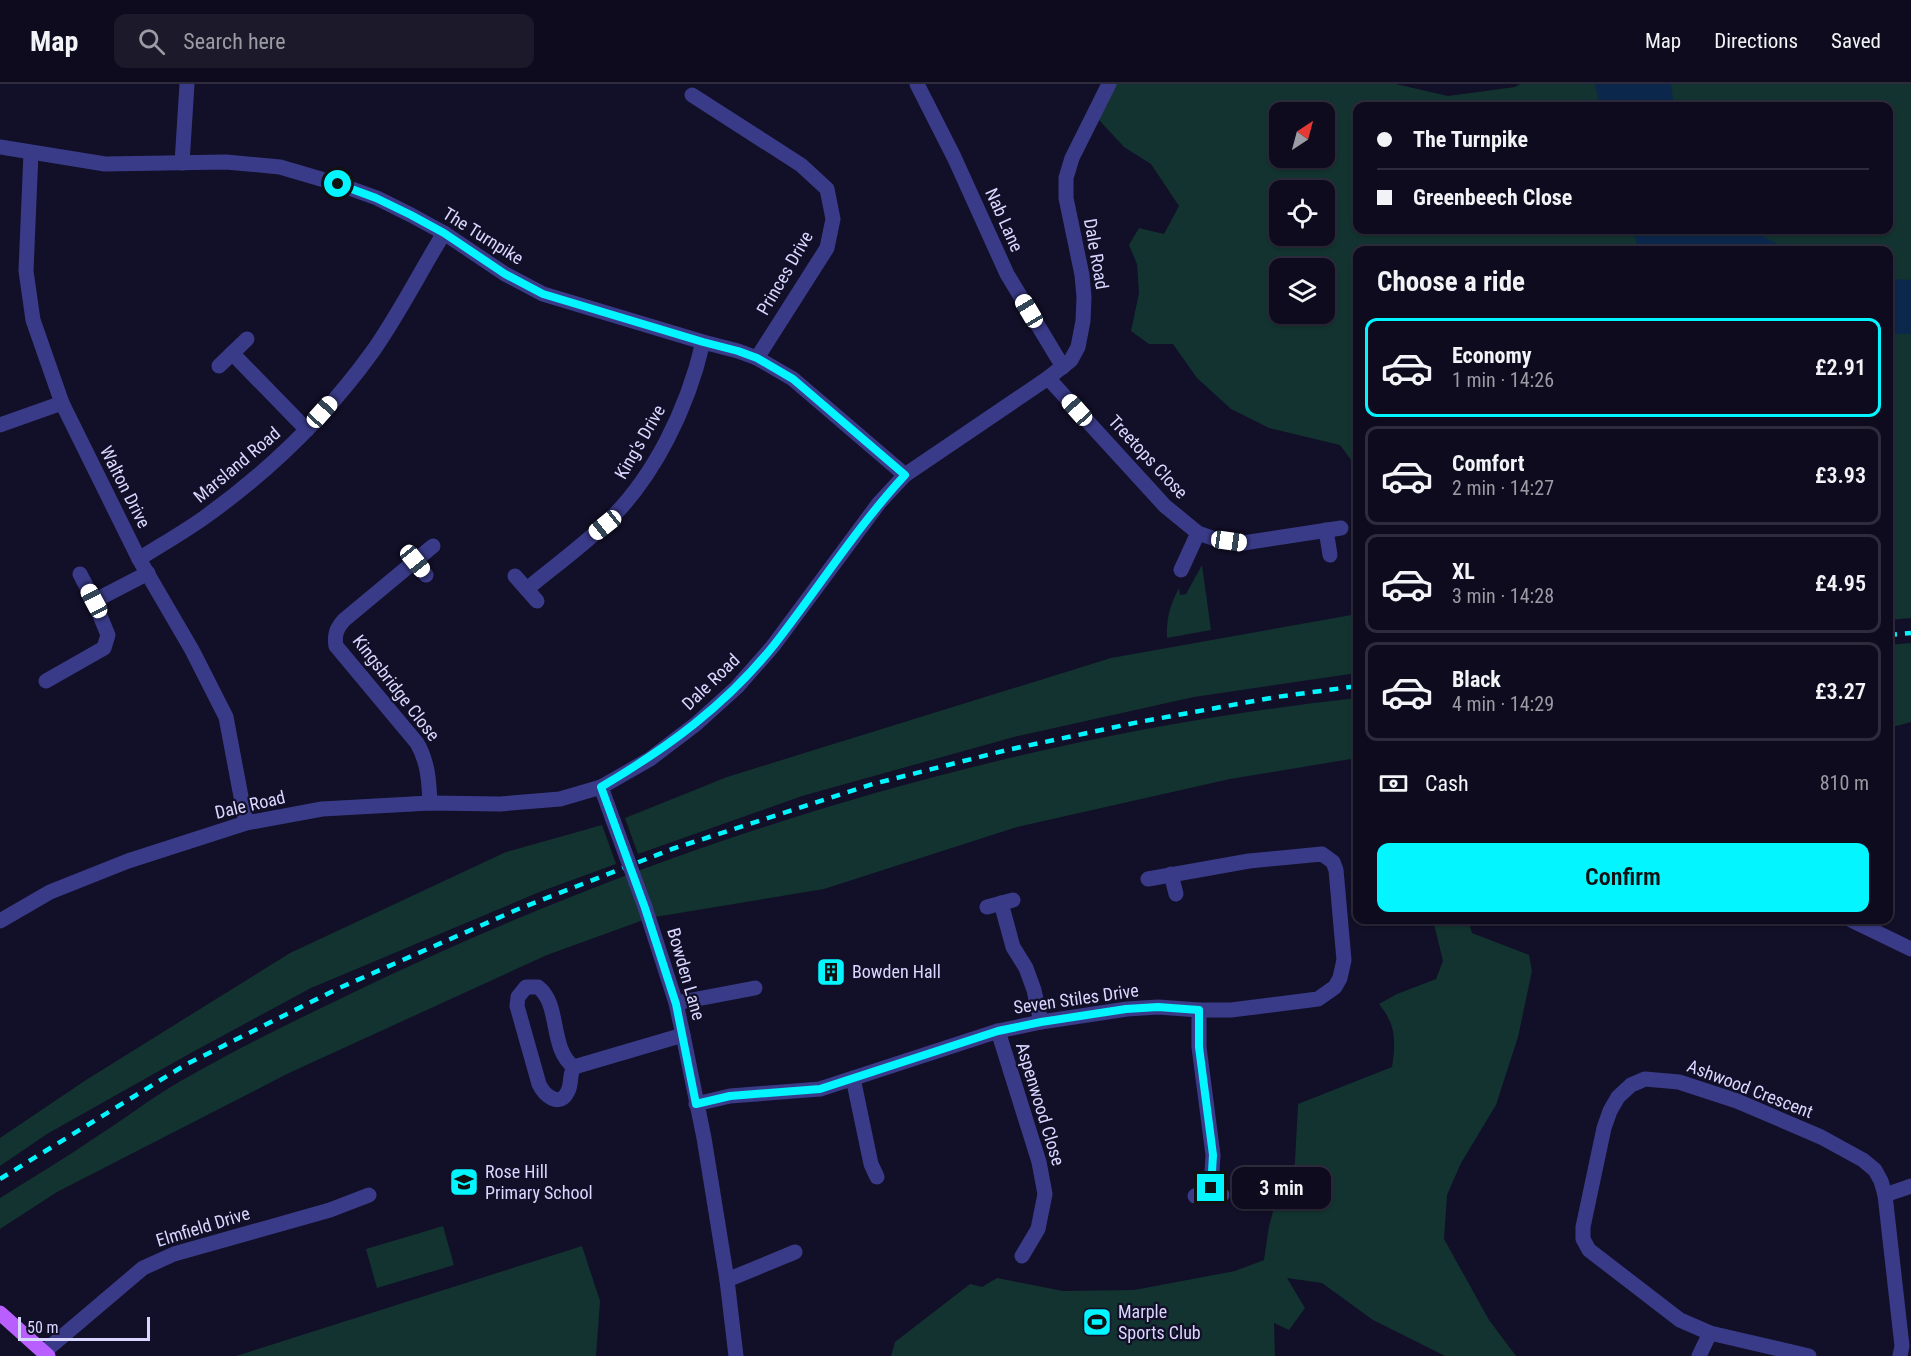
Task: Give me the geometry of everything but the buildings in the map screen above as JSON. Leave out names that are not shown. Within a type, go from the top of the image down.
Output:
[{"type":"main road","points":[[0,1313],[46,1354]]},
{"type":"street","points":[[182,163],[187,84]]},
{"type":"street","name":"Nab Lane","points":[[917,84],[954,157],[1006,274],[1063,367]]},
{"type":"street","name":"Dale Road","points":[[0,921],[50,892],[128,861],[246,823],[322,809],[430,803],[500,804],[560,799],[601,787],[650,759],[696,724],[737,687],[773,646],[879,503],[905,475],[1071,360],[1078,347],[1083,321],[1084,297],[1082,275],[1066,198],[1066,178],[1071,158],[1109,84]]},
{"type":"street","name":"Princes Drive","points":[[692,95],[801,165],[827,189],[833,219],[826,248],[757,358]]},
{"type":"street","name":"The Turnpike","points":[[0,147],[105,164],[226,162],[280,167],[338,184],[376,198],[444,233],[505,274],[543,294],[757,358],[793,379],[905,475]]},
{"type":"street","name":"Walton Drive","points":[[31,153],[26,271],[33,320],[62,404],[140,559],[192,650],[226,717],[246,823]]},
{"type":"street","name":"Marsland Road","points":[[140,559],[213,511],[266,470],[307,430],[374,350],[444,233]]},
{"type":"street","points":[[219,366],[247,339]]},
{"type":"street","name":"King's Drive","points":[[527,589],[605,525],[638,489],[685,402],[696,373],[703,342]]},
{"type":"street","points":[[232,353],[307,430]]},
{"type":"street","name":"Treetops Close","points":[[1048,378],[1165,506],[1198,533],[1215,539],[1243,543],[1334,529],[1330,555]]},
{"type":"street","points":[[0,425],[62,404]]},
{"type":"street","points":[[1181,570],[1198,533]]},
{"type":"street","name":"Kingsbridge Close","points":[[430,803],[428,770],[417,743],[336,646],[334,637],[344,620],[433,546]]},
{"type":"street","points":[[415,561],[426,575]]},
{"type":"street","points":[[46,681],[99,652],[107,642],[107,627],[80,573]]},
{"type":"street","points":[[94,601],[148,573]]},
{"type":"street","points":[[515,576],[537,601]]},
{"type":"street","name":"Bowden Lane","points":[[601,787],[645,908],[684,1035],[704,1138],[727,1280],[736,1356]]},
{"type":"street","name":"Seven Stiles Drive","points":[[696,1104],[730,1096],[820,1089],[998,1031],[1041,1022],[1126,1009],[1158,1007],[1231,1010],[1318,999],[1335,987],[1340,978],[1344,960],[1336,870],[1332,854],[1315,853],[1249,861],[1148,879]]},
{"type":"street","points":[[1171,874],[1176,894]]},
{"type":"street","points":[[1000,904],[1014,946],[1034,990],[1041,1022]]},
{"type":"street","points":[[1859,924],[1911,950]]},
{"type":"street","points":[[576,1067],[564,1057],[546,997],[538,987],[526,987],[518,997],[518,1006],[542,1091],[552,1099],[558,1100],[565,1096],[569,1090],[570,1076],[576,1067],[684,1035]]},
{"type":"street","points":[[676,1004],[755,988]]},
{"type":"street","points":[[1195,1196],[1216,1191],[1199,1047],[1199,1010]]},
{"type":"street","name":"Aspenwood Close","points":[[998,1031],[1039,1162],[1045,1194],[1038,1229],[1022,1256]]},
{"type":"street","points":[[853,1078],[871,1164],[877,1178]]},
{"type":"street","name":"Ashwood Crescent","points":[[1809,1356],[1710,1333],[1680,1320],[1589,1250],[1583,1239],[1583,1227],[1604,1128],[1618,1097],[1630,1085],[1645,1079],[1679,1082],[1737,1101],[1821,1137],[1863,1160],[1875,1170],[1885,1195],[1902,1346],[1900,1356]]},
{"type":"street","points":[[1885,1195],[1911,1186]]},
{"type":"street","name":"Elmfield Drive","points":[[46,1354],[142,1268],[174,1254],[330,1210],[369,1195]]},
{"type":"street","points":[[727,1280],[795,1252]]},
{"type":"street","points":[[1699,1356],[1710,1333]]},
{"type":"green space","points":[[1115,84],[1396,84],[1448,96],[1515,87],[1520,84],[1911,84],[1911,618],[1893,620],[1893,246],[1353,246],[1353,463],[1340,445],[1269,428],[1231,409],[1197,378],[1173,344],[1149,344],[1131,331],[1139,293],[1137,264],[1129,245],[1139,228],[1164,234],[1179,206],[1151,164],[1124,147],[1099,120]]},
{"type":"green space","points":[[1202,565],[1211,630],[1167,638],[1168,618],[1176,594],[1179,588],[1180,595],[1186,594]]},
{"type":"green space","points":[[1353,615],[1353,674],[1194,697],[1014,737],[802,796],[638,854],[625,818],[727,777],[1111,658]]},
{"type":"green space","points":[[1911,643],[1911,722],[1893,727],[1893,645]]},
{"type":"green space","points":[[1353,699],[1353,759],[1230,779],[1017,827],[824,889],[649,918],[547,955],[289,1073],[57,1192],[0,1229],[0,1198],[158,1095],[203,1068],[276,1030],[492,929],[611,881],[732,838],[854,799],[978,766],[1104,737],[1230,715]]},
{"type":"green space","points":[[602,825],[616,864],[542,891],[311,988],[47,1134],[0,1166],[0,1138],[86,1080],[290,953],[506,852]]},
{"type":"green space","points":[[1434,924],[1469,924],[1472,933],[1529,955],[1532,971],[1518,1037],[1496,1105],[1461,1163],[1447,1195],[1444,1239],[1489,1320],[1516,1356],[1445,1356],[1373,1320],[1322,1283],[1287,1278],[1305,1308],[1289,1330],[1274,1323],[1275,1356],[891,1356],[895,1342],[970,1284],[982,1287],[997,1278],[1063,1291],[1134,1290],[1235,1271],[1264,1260],[1274,1208],[1290,1189],[1295,1162],[1298,1104],[1392,1067],[1394,1049],[1392,1026],[1379,1004],[1397,994],[1436,979],[1443,961]]},
{"type":"green space","points":[[443,1226],[454,1265],[377,1288],[366,1249]]},
{"type":"green space","points":[[582,1246],[600,1301],[596,1356],[236,1356]]},
{"type":"water","points":[[1595,84],[1671,84],[1673,102],[1599,102]]},
{"type":"water","points":[[1634,234],[1759,234],[1781,246],[1638,246]]},
{"type":"water","points":[[1893,279],[1911,280],[1911,334],[1893,334]]},
{"type":"railway","points":[[1893,635],[1911,633]]},
{"type":"railway","points":[[0,1179],[185,1065],[337,989],[516,910],[672,849],[873,784],[1007,750],[1139,722],[1276,697],[1353,687]]},
{"type":"place","name":"Bowden Hall","points":[[831,972]]},
{"type":"place","name":"Rose Hill Primary School","points":[[464,1182]]},
{"type":"place","name":"Marple Sports Club","points":[[1097,1322]]},
{"type":"route","points":[[338,184],[376,198],[411,215],[444,233],[505,274],[543,294],[757,358],[793,379],[905,475],[879,503],[773,646],[737,687],[696,724],[650,759],[601,787],[645,908],[676,1004],[696,1104],[730,1096],[820,1089],[998,1031],[1041,1022],[1126,1009],[1158,1007],[1199,1010],[1199,1047],[1213,1155],[1211,1188]]}]
